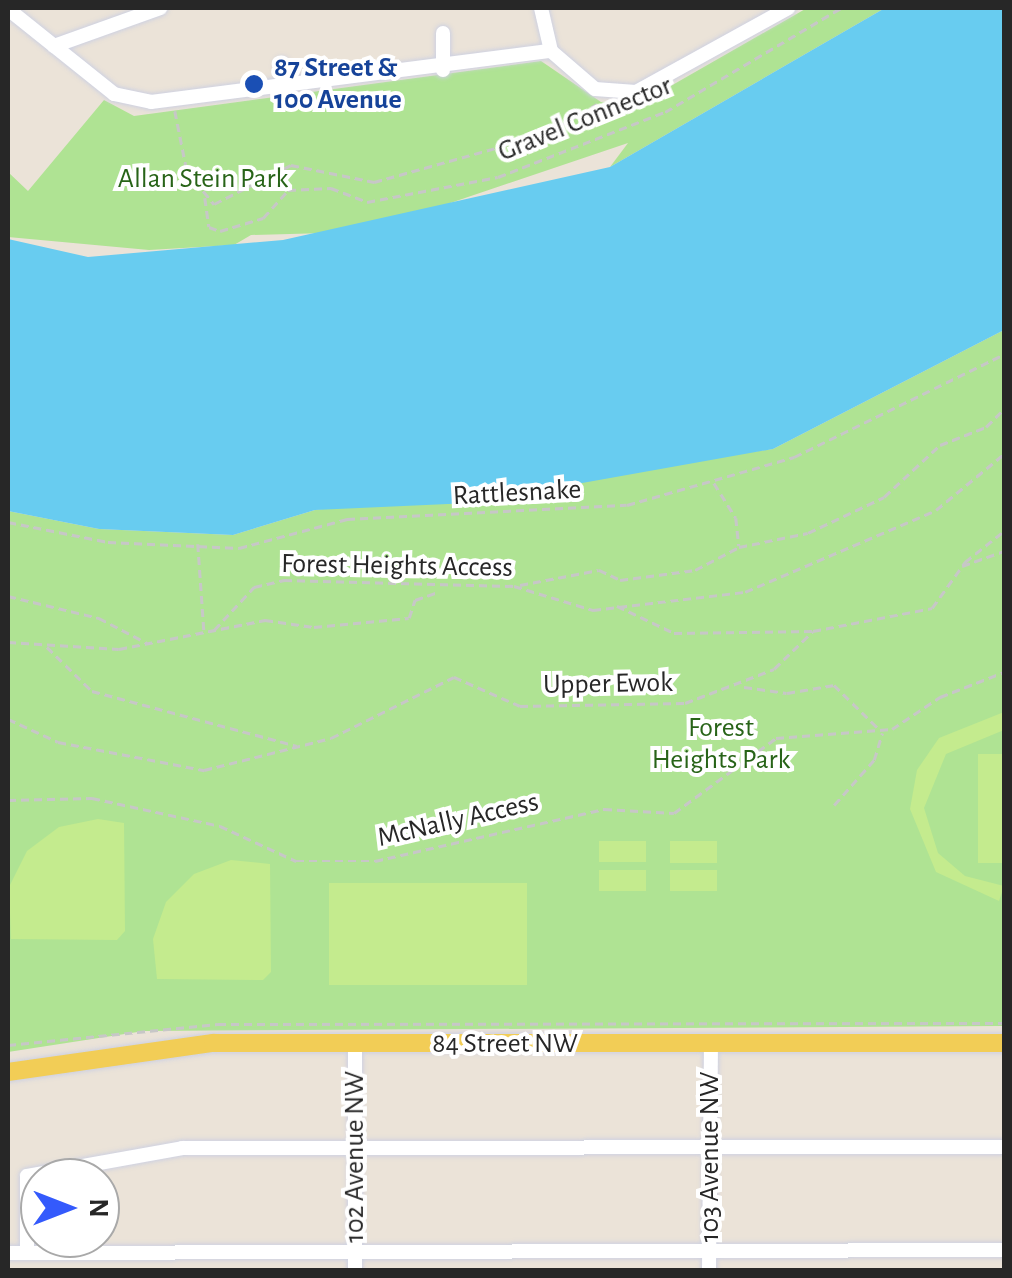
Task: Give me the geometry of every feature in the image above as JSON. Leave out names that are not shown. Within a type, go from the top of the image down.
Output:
[{"type":"main road","name":"84 Street NW","points":[[8,1072],[213,1044],[1004,1043]]},
{"type":"street","points":[[8,8],[114,94],[174,99],[443,70],[551,50]]},
{"type":"street","points":[[54,46],[160,8]]},
{"type":"street","points":[[541,8],[551,50],[609,92],[652,86],[788,8]]},
{"type":"street","points":[[443,33],[443,70]]},
{"type":"street","points":[[282,64],[284,88]]},
{"type":"street","name":"103 Avenue NW","points":[[710,1043],[710,1270]]},
{"type":"street","name":"102 Avenue NW","points":[[355,1044],[355,1270]]},
{"type":"street","points":[[120,1159],[182,1148],[1004,1146]]},
{"type":"street","points":[[120,1252],[1004,1250]]},
{"type":"path","name":"Gravel Connector","points":[[205,198],[209,227],[220,231],[263,218],[288,190],[331,188],[367,202],[498,177],[666,112],[841,8]]},
{"type":"path","points":[[174,99],[178,144],[205,198],[214,204],[245,193],[292,165],[374,182],[546,134],[609,92]]},
{"type":"path","name":"Rattlesnake","points":[[8,522],[108,542],[239,548],[347,519],[627,505],[794,457],[1004,354]]},
{"type":"path","points":[[514,586],[600,570],[620,580],[696,570],[740,548],[808,534],[884,498],[940,445],[986,427],[1004,408]]},
{"type":"path","name":"Forest Heights Access","points":[[214,630],[254,587],[284,580],[442,591],[514,586],[580,608],[745,592],[808,570],[853,538],[936,510],[1004,454]]},
{"type":"path","points":[[714,482],[736,518],[740,548]]},
{"type":"path","name":"Upper Ewok","points":[[8,720],[58,742],[177,769],[299,746],[407,706],[454,678],[520,706],[664,706],[742,686],[813,631],[932,608],[962,566],[1004,531]]},
{"type":"path","points":[[198,544],[204,632]]},
{"type":"path","points":[[962,566],[1004,551]]},
{"type":"path","points":[[8,642],[148,643],[214,630],[409,618],[415,600],[442,591]]},
{"type":"path","points":[[8,596],[98,618],[148,643]]},
{"type":"path","points":[[616,606],[674,633],[813,631]]},
{"type":"path","points":[[46,645],[92,691],[299,746]]},
{"type":"path","name":"McNally Access","points":[[8,800],[92,798],[220,826],[296,861],[376,860],[604,809],[674,812],[776,738],[882,731],[1004,672]]},
{"type":"path","points":[[742,686],[787,693],[834,685],[882,731],[874,760],[834,806]]},
{"type":"path","points":[[8,1045],[218,1024],[1004,1024]]},
{"type":"green space","name":"Allan Stein Park","points":[[807,8],[885,8],[610,167],[628,143],[409,217],[326,233],[251,235],[234,245],[149,250],[8,237],[8,172],[28,191],[104,100],[134,116],[541,61],[601,102],[648,99]]},
{"type":"green space","name":"Forest Heights Park","points":[[1004,330],[1004,1026],[144,1031],[8,1052],[8,511],[99,529],[233,535],[315,510],[773,449]]},
{"type":"green space","points":[[1004,712],[1004,730],[946,754],[924,808],[938,853],[965,876],[1004,886],[999,901],[936,872],[910,809],[917,770],[939,738]]},
{"type":"green space","points":[[978,754],[1004,754],[1004,863],[978,863]]},
{"type":"green space","points":[[98,819],[124,823],[125,931],[117,940],[11,939],[9,887],[27,851],[59,827]]},
{"type":"green space","points":[[599,841],[646,841],[646,862],[599,862]]},
{"type":"green space","points":[[670,841],[717,841],[717,863],[670,863]]},
{"type":"green space","points":[[231,860],[270,864],[271,972],[263,980],[157,979],[153,939],[166,902],[194,874]]},
{"type":"green space","points":[[599,870],[646,870],[646,891],[599,891]]},
{"type":"green space","points":[[670,870],[717,870],[717,891],[670,891]]},
{"type":"green space","points":[[329,883],[527,883],[527,985],[329,985]]},
{"type":"water","points":[[885,8],[1004,8],[1004,330],[773,449],[470,503],[315,510],[233,535],[99,529],[8,511],[8,239],[88,257],[283,240],[610,167]]},
{"type":"place","name":"87 Street & 100 Avenue","points":[[254,84]]}]
